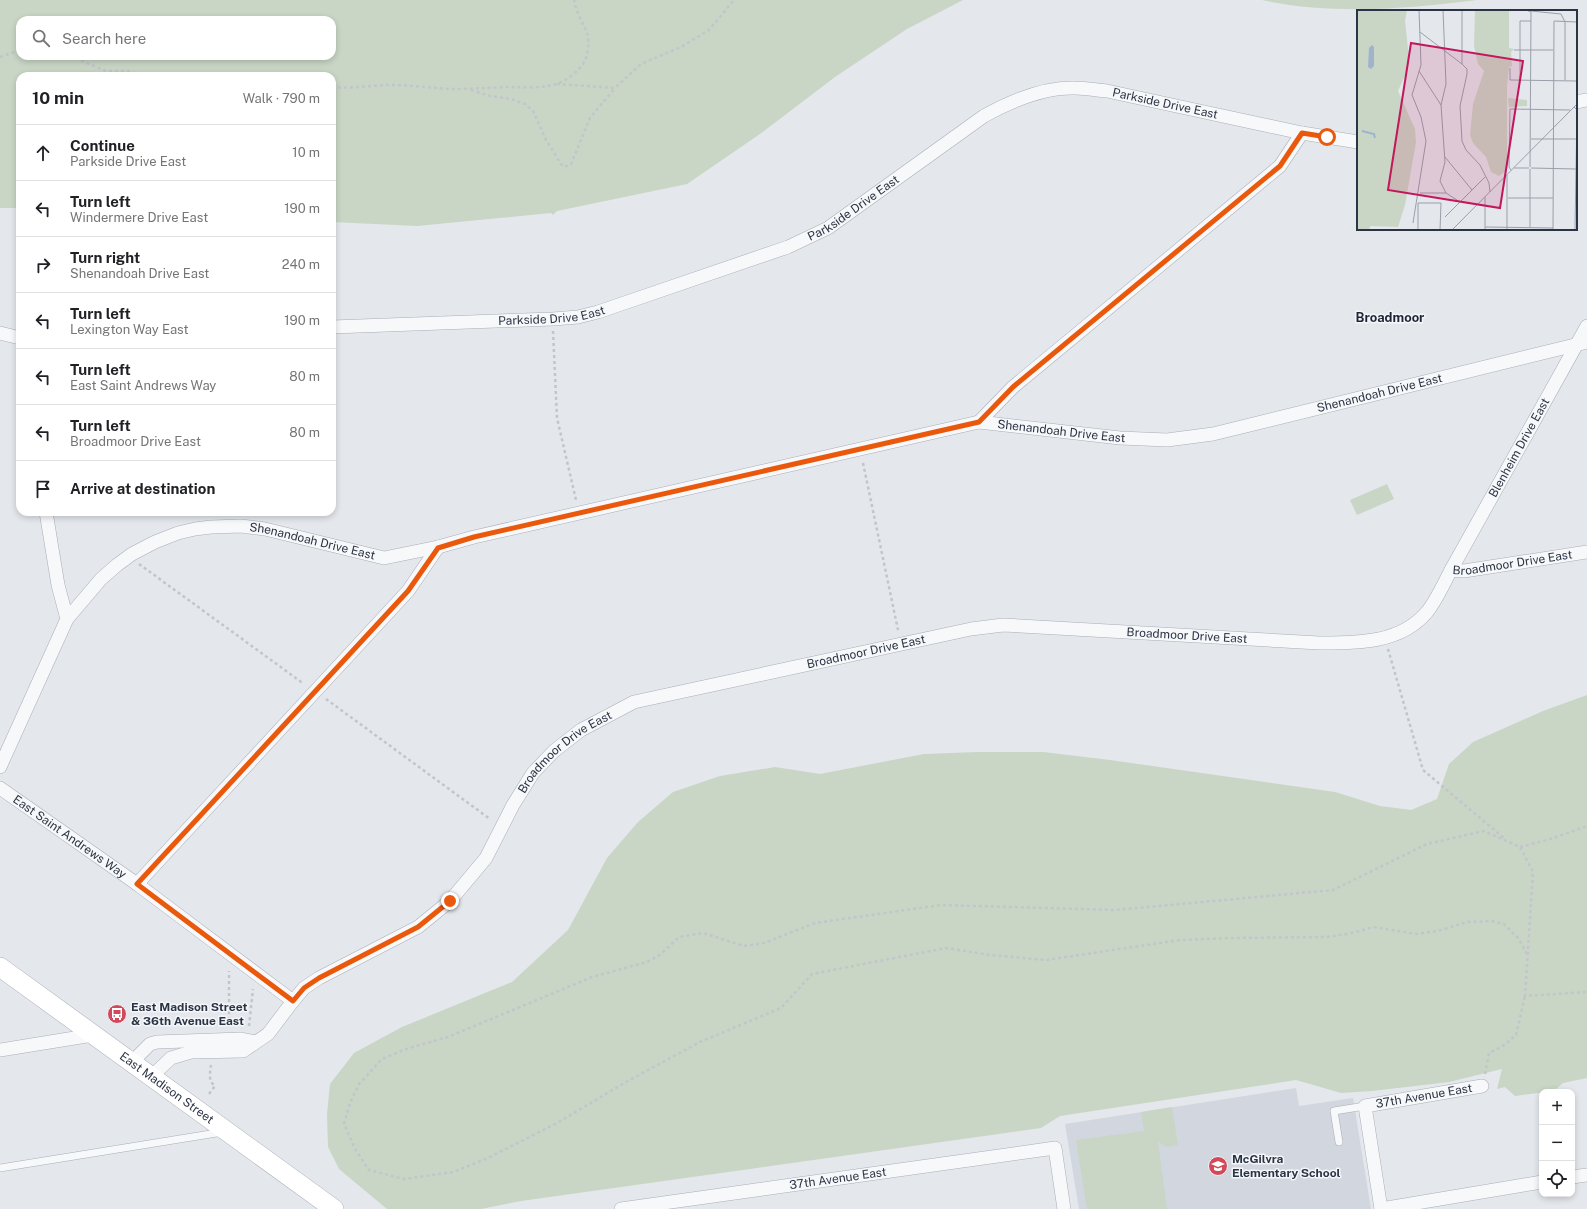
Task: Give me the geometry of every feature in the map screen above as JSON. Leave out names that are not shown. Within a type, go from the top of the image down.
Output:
[{"type":"main road","name":"East Madison Street","points":[[0,967],[334,1209]]},
{"type":"street","name":"Parkside Drive East","points":[[336,327],[553,319],[578,317],[598,312],[788,247],[828,228],[984,116],[1008,103],[1043,92],[1074,88],[1107,91],[1302,133],[1357,142]]},
{"type":"street","points":[[1577,102],[1587,100]]},
{"type":"street","points":[[979,422],[1013,387],[1280,166],[1302,133]]},
{"type":"street","name":"Blenheim Drive East","points":[[1451,570],[1582,343],[1587,326]]},
{"type":"street","points":[[0,333],[16,337]]},
{"type":"street","name":"Shenandoah Drive East","points":[[0,767],[67,619],[101,579],[116,565],[132,554],[168,536],[195,529],[241,526],[265,530],[384,558],[438,548],[481,535],[979,422],[1120,438],[1167,440],[1213,434],[1582,343]]},
{"type":"street","points":[[47,516],[58,585],[67,619]]},
{"type":"street","points":[[137,884],[408,591],[438,548]]},
{"type":"street","name":"Broadmoor Drive East","points":[[151,1077],[171,1058],[191,1052],[242,1051],[268,1034],[304,988],[319,978],[418,927],[450,901],[486,858],[513,805],[533,773],[554,751],[581,730],[634,702],[971,629],[1003,625],[1319,643],[1353,643],[1379,639],[1407,630],[1427,612],[1451,570],[1464,571],[1587,552]]},
{"type":"street","name":"East Saint Andrews Way","points":[[0,788],[137,884],[293,1001]]},
{"type":"street","points":[[0,1050],[93,1035]]},
{"type":"street","points":[[131,1063],[150,1044],[157,1042],[241,1040],[255,1042]]},
{"type":"street","name":"37th Avenue East","points":[[1365,1106],[1482,1086]]},
{"type":"street","points":[[1365,1106],[1381,1209],[1539,1183]]},
{"type":"street","name":"37th Avenue East","points":[[621,1209],[1055,1148],[1064,1209]]},
{"type":"street","points":[[1575,1177],[1587,1175]]},
{"type":"lane","points":[[1339,1142],[1334,1111],[1365,1106]]},
{"type":"lane","points":[[0,1168],[226,1132]]},
{"type":"path","points":[[557,84],[571,76],[585,61],[590,43],[585,26],[576,11],[574,0]]},
{"type":"path","points":[[469,89],[490,96],[511,99],[525,104],[533,112],[546,140],[564,167],[571,164],[590,118],[615,88],[641,64],[681,47],[709,30],[734,0]]},
{"type":"path","points":[[0,58],[16,52]]},
{"type":"path","points":[[80,60],[106,71],[128,70],[132,72]]},
{"type":"path","points":[[336,87],[393,85],[469,89],[538,87],[557,84],[615,88]]},
{"type":"path","points":[[553,327],[557,418],[577,503]]},
{"type":"path","points":[[862,458],[899,634]]},
{"type":"path","points":[[137,561],[307,687]]},
{"type":"path","points":[[1389,647],[1422,770],[1509,842]]},
{"type":"path","points":[[322,697],[494,822]]},
{"type":"path","points":[[1520,848],[1587,826]]},
{"type":"path","points":[[1482,1086],[1489,1054],[1504,1046],[1516,1035],[1525,996],[1533,872],[1520,848],[1484,831],[1427,844],[1333,890],[1115,910],[941,905],[815,923],[764,943],[744,946],[703,933],[679,937],[661,954],[647,962],[592,977],[448,1037],[409,1048],[382,1059],[359,1084],[350,1103],[344,1124],[355,1149],[369,1170],[404,1179],[453,1172],[486,1159],[558,1124],[626,1082],[700,1042],[781,1008],[812,974],[946,948],[990,955],[1046,960],[1180,940],[1326,937],[1348,934],[1374,927],[1416,934],[1438,931],[1467,922],[1492,921],[1504,924],[1518,938],[1527,954]]},
{"type":"path","points":[[228,965],[229,1031]]},
{"type":"path","points":[[249,1031],[254,983]]},
{"type":"path","points":[[1525,996],[1587,992]]},
{"type":"path","points":[[209,1094],[215,1086],[211,1082],[210,1078],[212,1061]]},
{"type":"shaded area","name":"McGilvra Elementary School","points":[[1296,1088],[1299,1106],[1353,1098],[1371,1209],[1079,1209],[1065,1124]]},
{"type":"green space","points":[[0,0],[963,0],[907,29],[835,77],[760,134],[687,184],[557,211],[553,215],[551,213],[417,226],[336,222],[336,72],[16,72],[16,208],[0,208]]},
{"type":"green space","points":[[1262,0],[1477,0],[1397,8],[1342,9],[1314,8]]},
{"type":"green space","points":[[1387,484],[1394,499],[1357,515],[1350,500]]},
{"type":"green space","points":[[1587,695],[1587,1078],[1563,1083],[1556,1089],[1539,1089],[1539,1093],[1515,1096],[1505,1087],[1497,1089],[1502,1069],[1449,1082],[1341,1093],[1296,1080],[1060,1116],[1041,1128],[521,1201],[481,1209],[387,1209],[339,1169],[328,1147],[327,1114],[330,1084],[354,1053],[402,1027],[512,982],[568,930],[607,858],[638,822],[673,792],[720,776],[775,767],[820,774],[924,754],[1043,752],[1335,792],[1380,806],[1411,810],[1437,799],[1449,764],[1473,742],[1543,711]]},
{"type":"green space","points":[[1172,1107],[1178,1145],[1166,1147],[1158,1142],[1167,1209],[1087,1209],[1076,1140],[1144,1131],[1141,1112]]},
{"type":"place","name":"East Madison Street & 36th Avenue East","points":[[117,1014]]},
{"type":"place","name":"McGilvra Elementary School","points":[[1218,1166]]},
{"type":"district","name":"Broadmoor","points":[[1390,317]]},
{"type":"route","points":[[450,901],[418,927],[319,978],[304,988],[293,1001],[137,884],[408,591],[438,548],[474,537],[979,422],[1013,387],[1280,166],[1302,133],[1327,137]]}]
